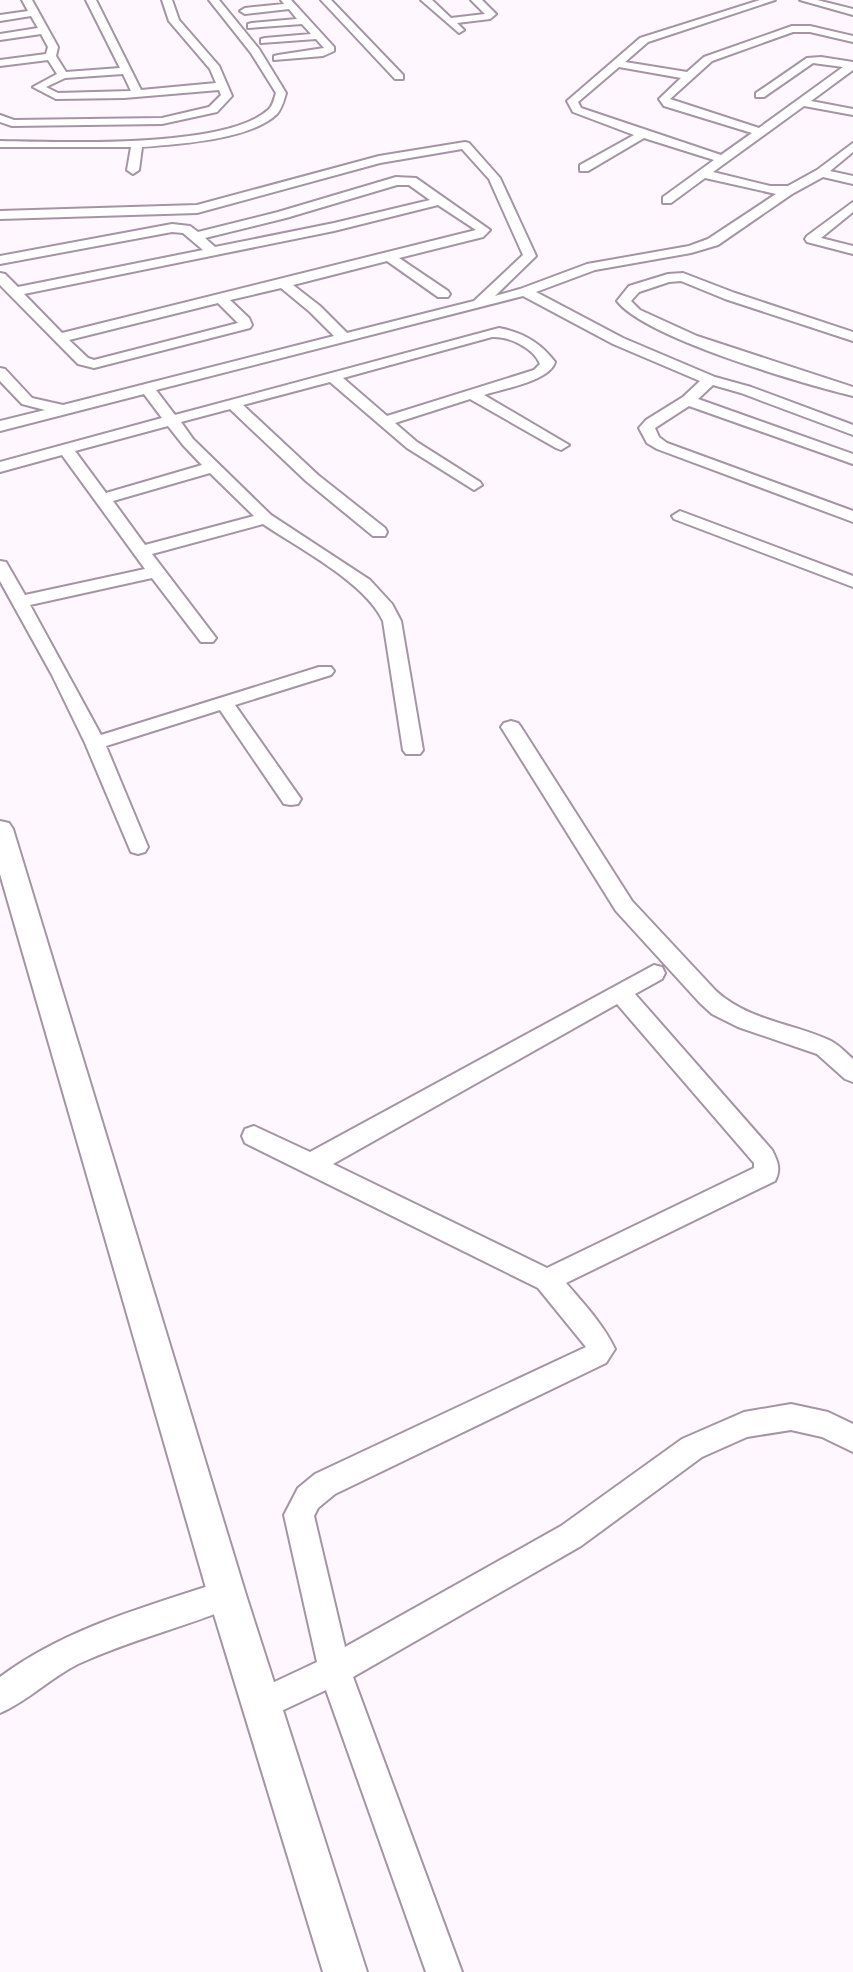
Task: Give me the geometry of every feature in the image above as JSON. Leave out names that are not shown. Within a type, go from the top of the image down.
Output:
[{"type":"main road","points":[[0,829],[226,1595],[345,1972]]},
{"type":"street","points":[[27,0],[53,47],[51,56],[63,75]]},
{"type":"street","points":[[91,0],[138,94]]},
{"type":"street","points":[[0,118],[12,123],[162,122],[213,110],[226,96],[215,68],[174,21],[166,0]]},
{"type":"street","points":[[0,144],[137,143],[187,140],[232,130],[261,120],[272,113],[281,93],[257,53],[214,0]]},
{"type":"street","points":[[326,0],[399,77]]},
{"type":"street","points":[[426,0],[460,32]]},
{"type":"street","points":[[449,21],[490,16],[491,14],[476,0]]},
{"type":"street","points":[[722,159],[577,110],[573,105],[573,98],[644,40],[770,0]]},
{"type":"street","points":[[804,0],[853,12]]},
{"type":"street","points":[[245,11],[289,3],[329,51],[278,58]]},
{"type":"street","points":[[0,18],[34,13]]},
{"type":"street","points":[[252,26],[305,21]]},
{"type":"street","points":[[759,132],[665,102],[664,99],[708,59],[792,29],[810,29],[853,39]]},
{"type":"street","points":[[0,37],[44,30]]},
{"type":"street","points":[[265,41],[318,36]]},
{"type":"street","points":[[0,63],[51,56]]},
{"type":"street","points":[[852,66],[811,60],[760,95],[853,112]]},
{"type":"street","points":[[615,63],[690,76]]},
{"type":"street","points":[[667,200],[759,132],[791,102],[852,66]]},
{"type":"street","points":[[127,71],[63,75],[38,87],[56,96],[138,94],[222,86]]},
{"type":"street","points":[[835,78],[853,81]]},
{"type":"street","points":[[584,168],[643,134]]},
{"type":"street","points":[[133,170],[137,143]]},
{"type":"street","points":[[0,215],[197,209],[380,160],[465,145],[494,177],[530,256],[477,304]]},
{"type":"street","points":[[0,426],[525,292],[592,267],[694,248],[722,237],[791,190],[821,173],[853,146]]},
{"type":"street","points":[[705,172],[710,176],[770,190],[791,190]]},
{"type":"street","points":[[821,173],[853,180]]},
{"type":"street","points":[[59,338],[483,232],[482,227],[412,181],[402,179],[282,215],[196,236]]},
{"type":"street","points":[[15,292],[213,252],[440,201]]},
{"type":"street","points":[[849,205],[811,237],[813,240],[853,250]]},
{"type":"street","points":[[0,260],[172,228],[186,229],[213,252]]},
{"type":"street","points":[[94,243],[120,271]]},
{"type":"street","points":[[389,257],[443,294]]},
{"type":"street","points":[[0,277],[59,338],[89,364],[102,363],[245,325],[244,321],[221,299]]},
{"type":"street","points":[[853,337],[729,296],[683,278],[668,278],[634,289],[624,301],[626,306],[641,317],[694,340],[853,392]]},
{"type":"street","points":[[283,283],[315,309],[344,338]]},
{"type":"street","points":[[525,292],[618,341],[710,380],[746,390],[853,430]]},
{"type":"street","points":[[131,321],[157,349]]},
{"type":"street","points":[[0,466],[497,332],[514,335],[548,362],[547,366],[539,372],[474,395],[385,421]]},
{"type":"street","points":[[0,372],[27,401],[62,410]]},
{"type":"street","points":[[333,377],[420,451],[474,485]]},
{"type":"street","points":[[710,380],[688,400],[651,423],[647,429],[652,440],[662,446],[853,517]]},
{"type":"street","points":[[147,388],[170,420],[212,467],[266,518],[364,584],[386,608],[392,621],[413,750]]},
{"type":"street","points":[[474,395],[561,445]]},
{"type":"street","points":[[688,400],[853,459]]},
{"type":"street","points":[[232,404],[312,478],[379,532]]},
{"type":"street","points":[[65,448],[142,551],[154,572],[207,638]]},
{"type":"street","points":[[103,499],[212,467]]},
{"type":"street","points":[[680,516],[853,582]]},
{"type":"street","points":[[142,551],[266,518]]},
{"type":"street","points":[[0,566],[61,675],[95,743],[138,847]]},
{"type":"street","points":[[20,602],[154,572]]},
{"type":"street","points":[[95,743],[325,671]]},
{"type":"street","points":[[225,704],[291,799]]},
{"type":"street","points":[[511,727],[624,906],[708,997],[720,1008],[746,1021],[825,1048],[853,1073]]},
{"type":"street","points":[[311,1164],[654,974]]},
{"type":"street","points":[[547,1280],[766,1174],[767,1165],[763,1157],[620,992]]},
{"type":"street","points":[[254,1137],[547,1280],[595,1338],[601,1349],[596,1355],[325,1484],[308,1497],[299,1515],[335,1670],[444,1972]]},
{"type":"street","points":[[262,1704],[335,1670],[571,1536],[692,1448],[744,1425],[791,1417],[828,1425],[853,1439]]},
{"type":"street","points":[[0,1697],[41,1668],[68,1654],[106,1637],[226,1595]]}]
